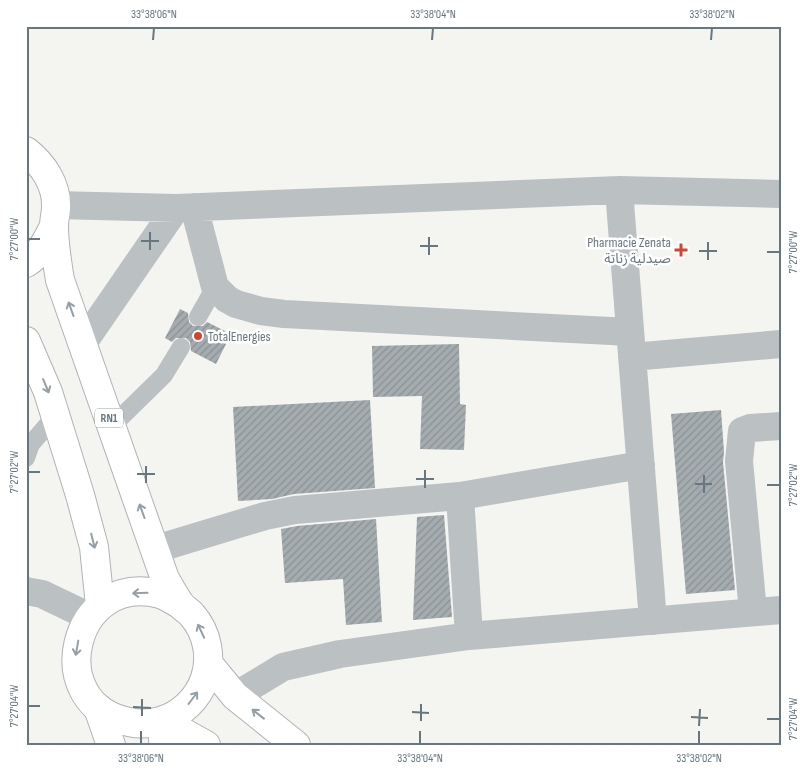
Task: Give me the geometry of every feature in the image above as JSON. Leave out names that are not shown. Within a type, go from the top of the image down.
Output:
[{"type":"main road","name":"RN1","points":[[27,151],[43,167],[52,185],[56,254],[60,280],[165,579],[181,604],[193,616],[202,630],[207,646],[208,662],[204,681],[194,698],[163,733],[118,720],[98,708],[85,692],[77,674],[76,664],[80,634],[95,612],[119,596],[140,592],[161,594],[181,604]]},
{"type":"main road","points":[[26,263],[45,245],[55,216]]},
{"type":"main road","points":[[26,341],[56,415],[94,547],[95,612]]},
{"type":"main road","name":"RN1","points":[[208,662],[235,696],[296,745]]},
{"type":"main road","points":[[98,708],[111,745]]},
{"type":"main road","points":[[163,733],[206,745]]},
{"type":"street","points":[[55,216],[185,208],[619,190],[781,194]]},
{"type":"street","points":[[619,190],[653,621]]},
{"type":"street","points":[[185,208],[216,287],[227,299],[236,304],[261,311],[631,344],[781,344]]},
{"type":"street","points":[[83,343],[185,208]]},
{"type":"street","points":[[753,612],[739,460],[742,431],[750,428],[781,426]]},
{"type":"street","points":[[156,549],[265,516],[296,510],[460,496],[641,465]]},
{"type":"street","points":[[460,496],[470,636]]},
{"type":"street","points":[[26,591],[42,594],[95,612]]},
{"type":"street","points":[[235,696],[283,667],[340,654],[470,636],[781,610]]},
{"type":"lane","points":[[198,318],[216,287]]},
{"type":"lane","points":[[112,426],[164,375],[181,347]]},
{"type":"lane","points":[[26,458],[31,444],[56,415]]},
{"type":"building","name":"TotalEnergies","points":[[180,309],[188,313],[189,322],[193,326],[203,326],[207,322],[231,334],[216,364],[191,351],[190,342],[186,338],[176,338],[172,342],[165,338]]},
{"type":"building","points":[[459,344],[460,404],[466,405],[464,450],[420,449],[422,396],[373,397],[372,346]]},
{"type":"building","points":[[370,400],[375,488],[294,494],[272,499],[238,501],[233,407]]},
{"type":"building","points":[[721,410],[723,462],[735,590],[686,594],[671,414]]},
{"type":"building","points":[[444,515],[452,617],[413,620],[417,517]]},
{"type":"building","points":[[376,519],[382,622],[346,625],[343,579],[285,583],[281,529]]},
{"type":"place","name":"Pharmacie Zenata صيدلية زناتة","points":[[681,250]]},
{"type":"place","name":"TotalEnergies","points":[[198,336]]}]
